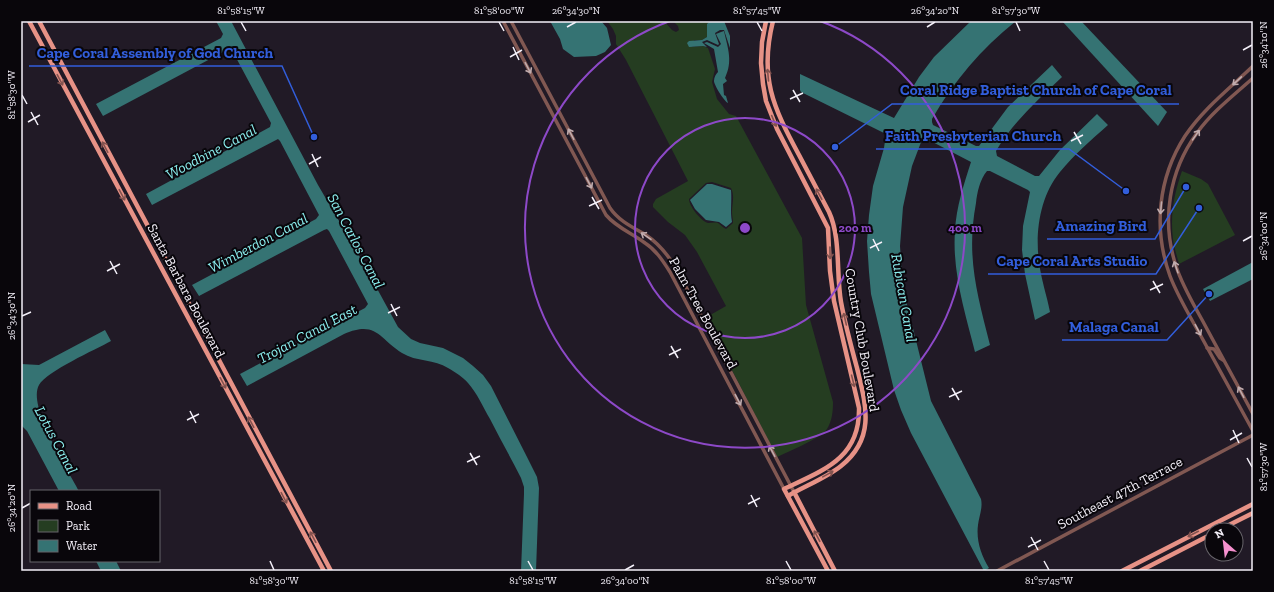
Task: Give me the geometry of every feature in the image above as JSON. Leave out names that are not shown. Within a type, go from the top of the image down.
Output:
[{"type":"main road","name":"Santa Barbara Boulevard","points":[[29,21],[324,571]]},
{"type":"main road","name":"Santa Barbara Boulevard","points":[[39,21],[331,571]]},
{"type":"main road","name":"Country Club Boulevard","points":[[766,21],[762,42],[761,63],[766,101],[777,129],[827,224],[829,236],[830,271],[835,306],[859,403],[859,420],[855,435],[850,446],[837,461],[784,489]]},
{"type":"main road","name":"Country Club Boulevard","points":[[773,21],[767,53],[770,90],[781,121],[829,212],[834,225],[838,279],[842,305],[866,408],[862,437],[851,456],[842,466],[788,496]]},
{"type":"main road","points":[[835,306],[842,305]]},
{"type":"main road","points":[[844,344],[850,342]]},
{"type":"main road","name":"Palm Tree Boulevard","points":[[784,489],[828,571]]},
{"type":"main road","name":"Palm Tree Boulevard","points":[[794,492],[835,571]]},
{"type":"main road","points":[[1122,571],[1253,504]]},
{"type":"main road","points":[[1235,522],[1253,513]]},
{"type":"main road","points":[[1140,571],[1204,538]]},
{"type":"street","name":"Palm Tree Boulevard","points":[[503,21],[598,201],[617,226],[646,244],[657,253],[670,272],[784,489]]},
{"type":"street","name":"Palm Tree Boulevard","points":[[511,21],[610,208],[619,218],[649,237],[662,249],[676,268],[794,492]]},
{"type":"street","points":[[1253,66],[1203,113],[1187,133],[1178,148],[1168,169],[1162,192],[1160,222],[1161,239],[1165,257],[1174,284],[1207,348],[1253,431]]},
{"type":"street","points":[[1253,78],[1206,122],[1186,151],[1177,169],[1170,201],[1169,233],[1171,249],[1184,286],[1253,414]]},
{"type":"street","points":[[598,201],[604,198]]},
{"type":"street","points":[[657,253],[662,249]]},
{"type":"street","points":[[683,296],[689,293]]},
{"type":"street","points":[[706,341],[713,338]]},
{"type":"street","points":[[1207,348],[1214,349],[1220,358],[1224,360]]},
{"type":"street","points":[[728,382],[734,379]]},
{"type":"street","points":[[750,424],[756,421]]},
{"type":"street","name":"Southeast 47th Terrace","points":[[997,571],[1253,435]]},
{"type":"street","points":[[774,469],[780,466]]},
{"type":"green space","points":[[607,21],[664,21],[672,30],[676,32],[679,30],[678,26],[673,21],[710,21],[707,24],[707,37],[702,40],[694,40],[692,47],[703,46],[708,48],[715,69],[712,82],[717,99],[729,114],[736,116],[802,238],[806,305],[833,402],[832,413],[829,426],[824,433],[777,457],[705,318],[726,306],[697,252],[685,235],[668,222],[653,207],[656,199],[688,181],[626,60],[616,44],[616,36]],"holes":[[[712,182],[731,188],[733,197],[733,223],[726,229],[718,223],[705,222],[693,209],[689,199],[706,183]]]},
{"type":"green space","points":[[1182,171],[1201,179],[1208,184],[1235,235],[1179,264],[1173,242],[1172,213]]},
{"type":"water","points":[[216,21],[231,21],[318,185],[356,250],[398,327],[411,339],[420,343],[443,348],[463,358],[483,375],[491,386],[537,477],[539,488],[536,571],[521,571],[524,487],[521,478],[477,396],[466,381],[456,373],[443,365],[407,356],[394,348],[377,333],[364,329],[355,330],[344,334],[247,386],[240,374],[365,308],[368,304],[327,229],[199,296],[192,285],[316,219],[319,215],[278,139],[152,205],[146,194],[270,127],[271,123],[233,52],[230,50],[227,50],[103,116],[96,104],[221,38],[223,34]]},
{"type":"water","points":[[550,21],[601,21],[607,28],[611,45],[605,52],[596,56],[574,57],[563,49],[560,39]]},
{"type":"water","points":[[710,21],[724,21],[730,36],[730,48],[724,30],[720,30],[715,33],[719,44],[718,45],[707,40],[702,42],[707,47],[689,47],[687,43],[689,41],[702,40],[707,37],[707,24]]},
{"type":"water","name":"Rubican Canal","points":[[971,21],[1016,21],[991,43],[969,66],[940,105],[932,119],[933,125],[976,146],[979,146],[1008,107],[1052,65],[1062,77],[1010,130],[996,151],[997,156],[1035,176],[1039,176],[1060,150],[1097,114],[1108,125],[1060,172],[1048,192],[1040,215],[1038,251],[1041,275],[1050,312],[1035,320],[1025,274],[1022,250],[1023,226],[1030,192],[990,171],[987,171],[982,178],[976,199],[972,241],[974,275],[990,345],[975,352],[963,307],[955,262],[955,231],[957,213],[971,162],[923,137],[912,166],[903,207],[900,246],[903,288],[931,401],[981,499],[982,506],[978,525],[978,542],[981,553],[989,568],[984,571],[911,433],[901,410],[894,390],[871,294],[867,241],[869,215],[873,186],[884,148],[886,134],[801,92],[800,90],[800,74],[894,118],[919,77],[934,57]]},
{"type":"water","points":[[1062,21],[1081,21],[1167,112],[1158,126]]},
{"type":"water","points":[[724,31],[728,49],[729,66],[725,78],[727,81],[723,84],[724,95],[726,96],[728,103],[714,83],[718,72],[714,49],[704,43],[707,42],[718,47],[721,44],[716,34]]},
{"type":"water","points":[[707,184],[712,184],[731,190],[732,222],[726,227],[719,222],[706,220],[695,209],[690,200]]},
{"type":"water","points":[[1253,262],[1253,279],[1210,301],[1203,289]]},
{"type":"water","points":[[105,330],[111,341],[51,373],[39,385],[37,395],[43,422],[58,454],[78,490],[58,490],[27,431],[21,425],[21,364],[39,365]]},
{"type":"water","points":[[96,562],[116,562],[121,571],[101,571]]},
{"type":"place","name":"Cape Coral Assembly of God Church","points":[[314,137]]},
{"type":"place","name":"Coral Ridge Baptist Church of Cape Coral","points":[[835,147]]},
{"type":"place","name":"Amazing Bird","points":[[1186,187]]},
{"type":"place","name":"Faith Presbyterian Church","points":[[1126,191]]},
{"type":"place","name":"Cape Coral Arts Studio","points":[[1199,208]]},
{"type":"place","name":"Malaga Canal","points":[[1209,294]]},
{"type":"water label","name":"Woodbine Canal","points":[[211,152]]},
{"type":"water label","name":"San Carlos Canal","points":[[356,241]]},
{"type":"water label","name":"Wimberdon Canal","points":[[258,243]]},
{"type":"water label","name":"Trojan Canal East","points":[[307,334]]},
{"type":"water label","name":"Lotus Canal","points":[[56,440]]}]
